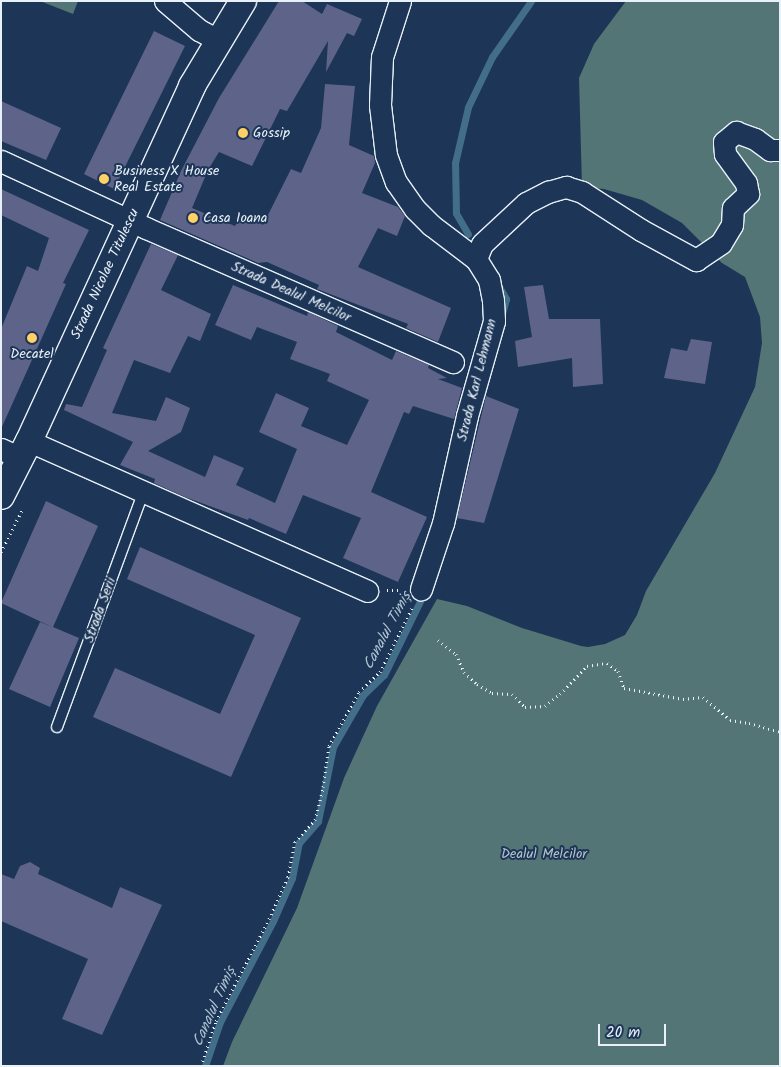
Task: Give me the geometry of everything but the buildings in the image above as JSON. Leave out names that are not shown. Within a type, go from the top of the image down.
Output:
[{"type":"street","points":[[165,1],[199,30],[218,40]]},
{"type":"street","name":"Strada Nicolae Titulescu","points":[[1,496],[17,449],[129,221],[192,86],[243,1]]},
{"type":"street","name":"Strada Karl Lehmann","points":[[400,1],[382,58],[380,105],[386,155],[396,182],[415,209],[431,225],[476,259],[489,280],[494,321],[467,416],[443,524],[421,588]]},
{"type":"street","points":[[476,259],[482,244],[526,203],[548,192],[566,187],[582,192],[641,230],[696,260],[721,243],[732,225],[733,208],[748,194],[746,183],[725,154],[724,142],[736,132],[755,139],[770,150],[780,150]]},
{"type":"street","name":"Strada Dealul Melcilor","points":[[1,161],[129,221],[453,362]]},
{"type":"street","points":[[17,449],[143,493],[367,591]]},
{"type":"lane","name":"Strada Serii","points":[[57,726],[143,493]]},
{"type":"path","points":[[201,1066],[216,1021],[269,919],[288,877],[295,842],[315,820],[323,788],[329,746],[359,692],[380,672],[421,588],[367,591]]},
{"type":"path","points":[[438,640],[456,654],[464,672],[477,684],[492,693],[512,694],[525,707],[545,706],[560,694],[587,666],[607,663],[618,671],[624,688],[683,699],[704,697],[730,720],[749,723],[780,732]]},
{"type":"green space","points":[[40,1],[78,1],[73,14]]},
{"type":"green space","name":"Dealul Melcilor","points":[[626,1],[780,1],[780,1066],[223,1066],[232,1042],[297,908],[344,778],[377,706],[437,599],[467,606],[522,628],[581,646],[588,647],[605,644],[625,635],[637,615],[646,591],[715,473],[755,387],[762,343],[760,317],[745,277],[722,263],[682,223],[642,200],[604,189],[582,187],[579,78],[594,44]]},
{"type":"waterway","name":"Canalul Timiș","points":[[468,234],[456,213],[455,163],[468,107],[492,57],[531,1]]},
{"type":"waterway","name":"Canalul Timiș","points":[[498,285],[506,299],[502,314]]},
{"type":"waterway","name":"Canalul Timiș","points":[[205,1066],[220,1022],[273,921],[292,878],[299,843],[318,821],[333,747],[363,695],[384,675],[425,591]]},
{"type":"place","name":"Gossip","points":[[243,133]]},
{"type":"place","name":"Business X House Real Estate","points":[[104,179]]},
{"type":"place","name":"Casa Ioana","points":[[193,218]]},
{"type":"place","name":"Decatel","points":[[32,338]]}]
